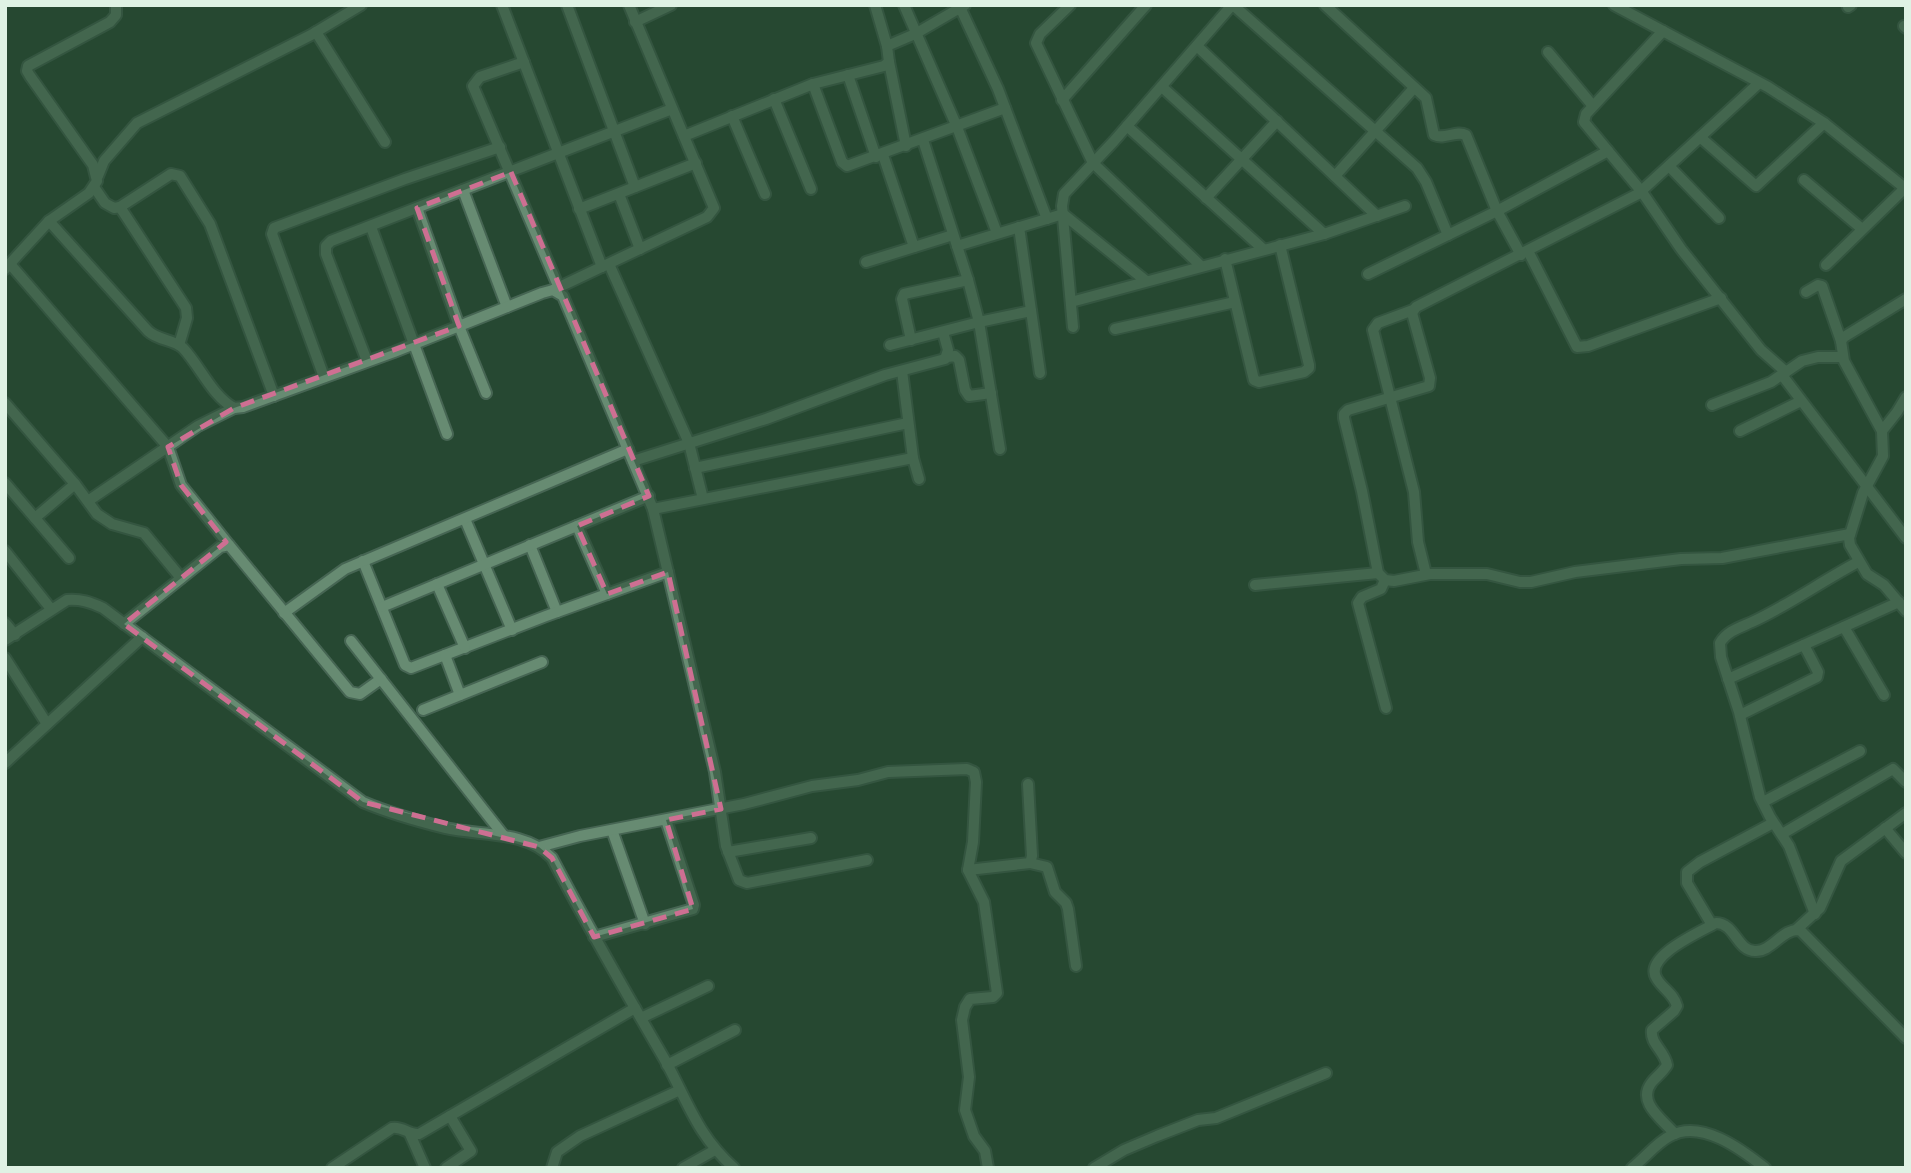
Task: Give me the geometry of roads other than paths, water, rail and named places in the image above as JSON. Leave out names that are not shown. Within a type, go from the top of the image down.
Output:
[{"type":"street","points":[[116,5],[116,15],[110,22],[30,64],[27,68],[30,76],[93,165],[96,182],[109,207],[120,207],[171,174],[180,176],[210,224],[274,396]]},
{"type":"street","points":[[502,5],[579,209],[689,443],[703,499]]},
{"type":"street","points":[[567,5],[635,187]]},
{"type":"street","points":[[88,502],[198,426],[234,408],[415,344],[556,289],[712,213],[712,201],[629,5]]},
{"type":"street","points":[[635,22],[671,5]]},
{"type":"street","points":[[875,5],[887,46],[906,146]]},
{"type":"street","points":[[904,5],[957,127],[997,233]]},
{"type":"street","points":[[1070,5],[1040,34],[1036,43],[1093,163],[1201,266]]},
{"type":"street","points":[[1062,100],[1146,5]]},
{"type":"street","points":[[1073,327],[1063,214],[1064,194],[1233,5],[1422,174],[1448,234]]},
{"type":"street","points":[[1325,5],[1429,103],[1434,135],[1440,138],[1459,133],[1466,135],[1497,211],[1525,253],[1577,346],[1588,346],[1721,298]]},
{"type":"street","points":[[1614,5],[1759,83],[1824,123],[1903,189],[1906,204]]},
{"type":"street","points":[[360,6],[316,32],[137,123],[104,161],[96,182],[49,221],[8,267],[167,447],[181,485],[350,692],[360,694],[381,679]]},
{"type":"street","points":[[887,46],[915,34],[961,6],[1005,108],[1047,219]]},
{"type":"street","points":[[1663,31],[1586,114],[1584,121],[1642,192],[1681,249],[1761,350],[1784,373],[1801,401],[1865,486],[1904,531]]},
{"type":"street","points":[[316,32],[384,142]]},
{"type":"street","points":[[1197,46],[1377,216]]},
{"type":"street","points":[[1548,52],[1594,106]]},
{"type":"street","points":[[524,62],[480,77],[473,83],[473,89],[510,172],[556,289],[563,296],[649,496],[715,772],[728,852],[739,880],[747,883],[867,860]]},
{"type":"street","points":[[684,136],[813,84],[884,66],[888,62]]},
{"type":"street","points":[[849,75],[914,247]]},
{"type":"street","points":[[1426,574],[1418,541],[1414,492],[1373,330],[1378,323],[1413,310],[1642,192],[1759,83]]},
{"type":"street","points":[[813,84],[842,162],[847,166],[1005,108]]},
{"type":"street","points":[[1161,87],[1324,234]]},
{"type":"street","points":[[1335,176],[1414,88]]},
{"type":"street","points":[[774,99],[811,189]]},
{"type":"street","points":[[367,361],[325,250],[331,241],[672,109]]},
{"type":"street","points":[[732,116],[765,194]]},
{"type":"street","points":[[1206,198],[1277,121]]},
{"type":"street","points":[[1700,136],[1756,186],[1824,123]]},
{"type":"street","points":[[1127,126],[1263,249]]},
{"type":"street","points":[[923,140],[979,322],[1000,449]]},
{"type":"street","points":[[324,377],[272,234],[274,228],[499,147]]},
{"type":"street","points":[[1368,274],[1497,211],[1608,151]]},
{"type":"street","points":[[579,209],[696,163]]},
{"type":"street","points":[[1669,166],[1719,218]]},
{"type":"street","points":[[1804,180],[1862,229]]},
{"type":"street","points":[[1826,265],[1903,189]]},
{"type":"street","points":[[463,190],[507,307]]},
{"type":"street","points":[[619,194],[640,249]]},
{"type":"street","points":[[1071,302],[1324,234],[1405,206]]},
{"type":"street","points":[[120,207],[186,308],[187,318],[179,345]]},
{"type":"street","points":[[417,208],[486,393]]},
{"type":"street","points":[[866,262],[914,247],[997,233],[1063,214]]},
{"type":"street","points":[[1063,214],[1146,281]]},
{"type":"street","points":[[49,221],[148,331],[160,340],[179,345],[223,399],[234,408]]},
{"type":"street","points":[[371,227],[447,434]]},
{"type":"street","points":[[1018,227],[1041,373]]},
{"type":"street","points":[[1225,259],[1254,380],[1259,382],[1307,371],[1309,365],[1280,244]]},
{"type":"street","points":[[911,340],[902,299],[904,294],[968,280]]},
{"type":"street","points":[[1728,679],[1844,627],[1902,607],[1884,585],[1867,574],[1850,545],[1850,534],[1865,486],[1882,456],[1882,431],[1843,357],[1841,341],[1822,286],[1818,285],[1806,292]]},
{"type":"street","points":[[1841,341],[1906,299]]},
{"type":"street","points":[[1115,329],[1235,302]]},
{"type":"street","points":[[1386,708],[1359,603],[1362,597],[1381,589],[1381,577],[1344,414],[1348,410],[1427,389],[1430,383],[1412,317],[1413,310]]},
{"type":"street","points":[[890,345],[1031,311]]},
{"type":"street","points":[[943,332],[947,357]]},
{"type":"street","points":[[633,461],[947,357],[955,356],[959,360],[965,390],[969,396],[991,393]]},
{"type":"street","points":[[1712,405],[1771,382],[1809,359],[1843,357]]},
{"type":"street","points":[[902,371],[913,458],[919,479]]},
{"type":"street","points":[[1882,431],[1906,397]]},
{"type":"street","points":[[1740,431],[1801,401]]},
{"type":"street","points":[[5,403],[75,484],[97,514],[111,524],[144,533],[181,578]]},
{"type":"street","points":[[695,468],[908,424]]},
{"type":"street","points":[[284,613],[331,577],[363,561],[628,449]]},
{"type":"street","points":[[653,509],[913,458]]},
{"type":"street","points":[[5,483],[69,558]]},
{"type":"street","points":[[35,518],[75,484]]},
{"type":"street","points":[[382,607],[649,496]]},
{"type":"street","points":[[465,519],[512,629]]},
{"type":"street","points":[[577,526],[607,594]]},
{"type":"street","points":[[1255,585],[1381,577],[1394,581],[1426,574],[1493,575],[1531,582],[1575,572],[1681,559],[1722,558],[1850,534]]},
{"type":"street","points":[[124,624],[220,547],[229,545]]},
{"type":"street","points":[[530,545],[557,612]]},
{"type":"street","points":[[5,551],[51,609]]},
{"type":"street","points":[[363,561],[406,666],[413,668],[668,572]]},
{"type":"street","points":[[1815,914],[1789,846],[1763,802],[1720,649],[1723,637],[1780,610],[1821,582],[1858,562]]},
{"type":"street","points":[[437,584],[465,648]]},
{"type":"street","points":[[5,623],[10,637],[67,600],[79,599],[103,608],[362,802],[446,828],[522,839],[539,847],[552,858],[667,1065],[695,1122],[715,1150],[734,1168]]},
{"type":"street","points":[[1844,627],[1884,695]]},
{"type":"street","points":[[5,763],[142,637]]},
{"type":"street","points":[[351,641],[504,836]]},
{"type":"street","points":[[1740,715],[1817,677],[1818,672],[1804,645]]},
{"type":"street","points":[[445,655],[460,695]]},
{"type":"street","points":[[5,658],[47,724]]},
{"type":"street","points":[[423,710],[542,662]]},
{"type":"street","points":[[1763,802],[1860,751]]},
{"type":"street","points":[[539,847],[721,809],[812,786],[859,780],[888,772],[967,769],[974,772],[976,782],[972,849],[968,870],[984,902],[997,993],[993,997],[970,999],[965,1007],[962,1020],[969,1077],[965,1110],[974,1136],[985,1151],[988,1168]]},
{"type":"street","points":[[1782,834],[1892,769],[1906,782]]},
{"type":"street","points":[[1028,784],[1030,863]]},
{"type":"street","points":[[1675,1134],[1648,1105],[1646,1098],[1650,1086],[1667,1065],[1653,1040],[1652,1030],[1677,1006],[1674,998],[1656,979],[1654,968],[1661,955],[1719,922],[1727,925],[1744,946],[1755,951],[1797,929],[1815,914],[1824,902],[1841,860],[1906,813]]},
{"type":"street","points":[[594,937],[690,912],[694,907],[666,820]]},
{"type":"street","points":[[1712,925],[1687,883],[1687,872],[1700,862],[1773,823]]},
{"type":"street","points":[[1885,828],[1906,853]]},
{"type":"street","points":[[611,830],[645,924]]},
{"type":"street","points":[[728,852],[811,838]]},
{"type":"street","points":[[968,870],[1030,863],[1047,867],[1055,892],[1066,903],[1076,966]]},
{"type":"street","points":[[1797,929],[1803,931],[1906,1038]]},
{"type":"street","points":[[332,1168],[392,1128],[419,1134],[638,1013],[708,986]]},
{"type":"street","points":[[667,1065],[735,1030]]},
{"type":"street","points":[[1094,1168],[1124,1150],[1198,1120],[1216,1118],[1326,1073]]},
{"type":"street","points":[[552,1168],[557,1152],[580,1136],[680,1090]]},
{"type":"street","points":[[446,1168],[471,1151],[450,1116]]},
{"type":"street","points":[[1632,1168],[1664,1140],[1685,1131],[1706,1134],[1740,1150],[1765,1168]]},
{"type":"street","points":[[410,1133],[425,1168]]},
{"type":"street","points":[[683,1168],[715,1150]]},
{"type":"street","points":[[1118,1168],[1118,1160],[1124,1150]]}]
